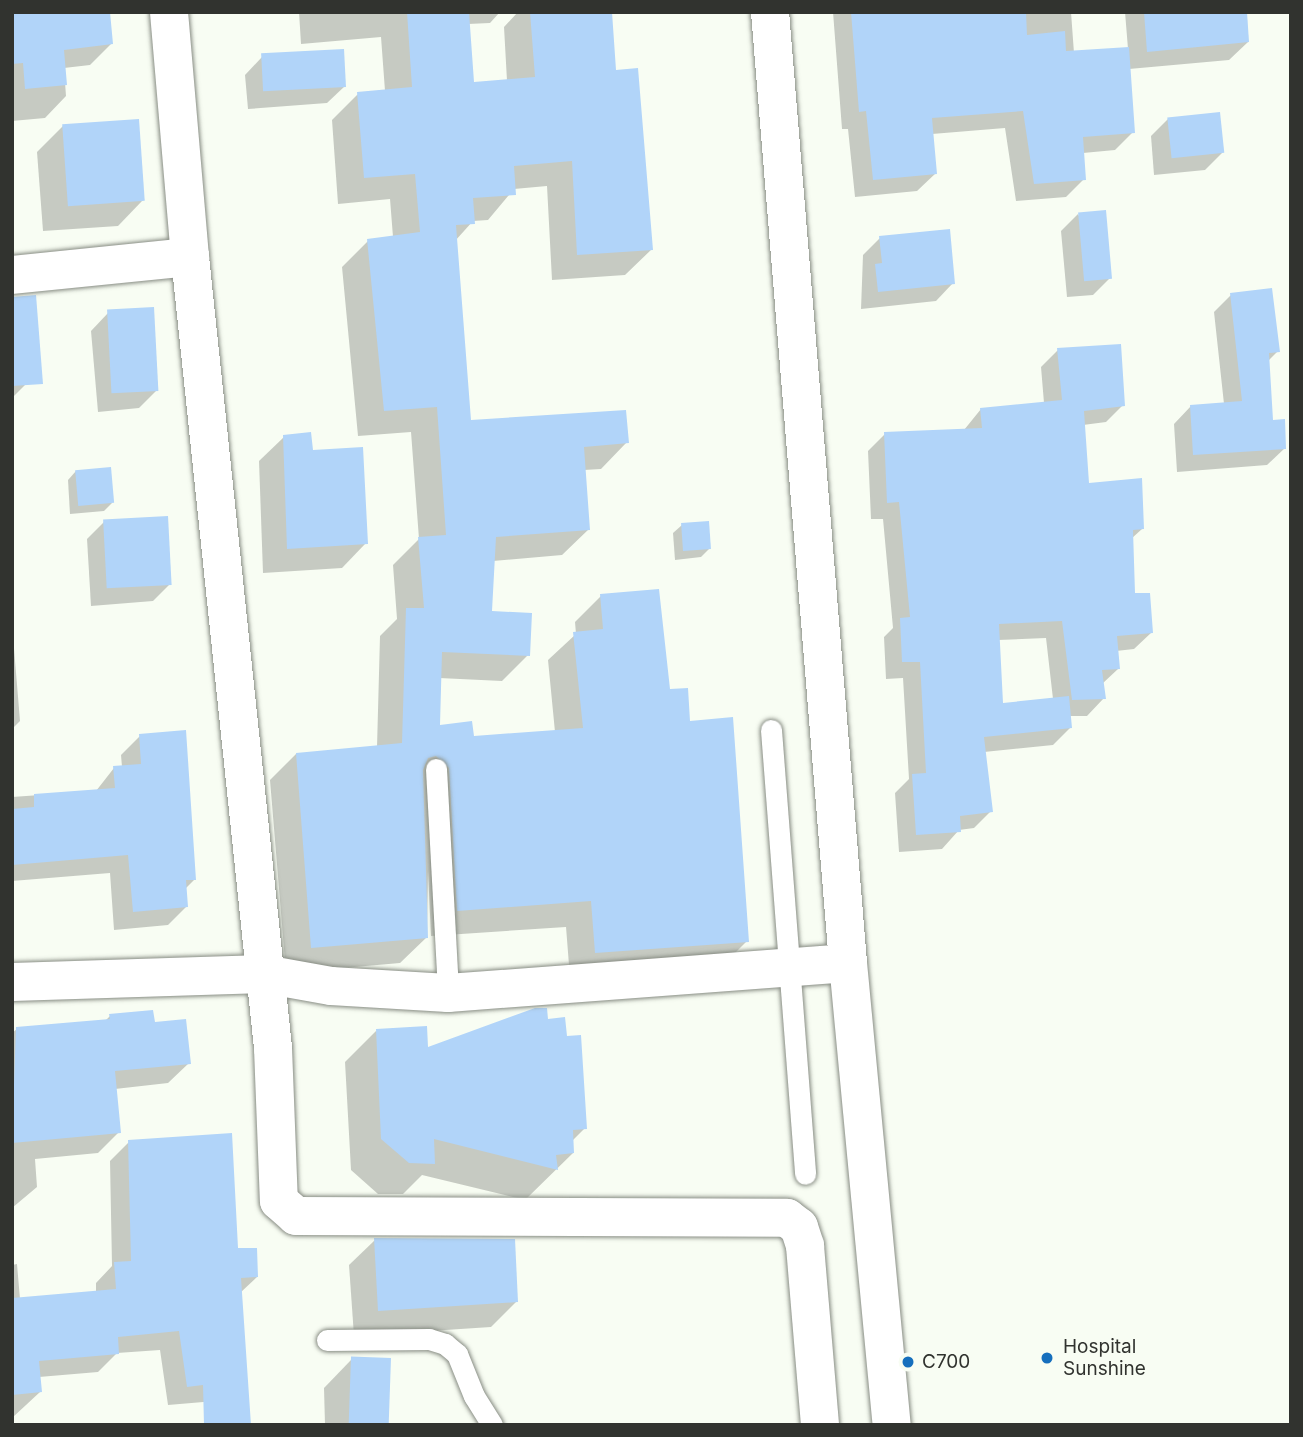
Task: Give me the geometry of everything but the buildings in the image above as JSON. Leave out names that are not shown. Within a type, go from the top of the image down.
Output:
[{"type":"street","points":[[169,12],[190,257],[273,1048],[279,1202],[285,1211],[296,1216],[787,1218],[799,1227],[805,1246],[820,1425]]},
{"type":"street","points":[[769,12],[848,963],[892,1425]]},
{"type":"street","points":[[12,275],[190,257]]},
{"type":"street","points":[[12,982],[264,974],[331,986],[448,993],[848,963]]},
{"type":"lane","points":[[771,730],[791,967],[804,1174]]},
{"type":"lane","points":[[436,769],[448,993]]},
{"type":"lane","points":[[327,1340],[429,1339],[445,1344],[457,1354],[474,1396],[492,1425]]},
{"type":"place","name":"Hospital Sunshine","points":[[1047,1358]]},
{"type":"place","name":"C700","points":[[908,1362]]}]
